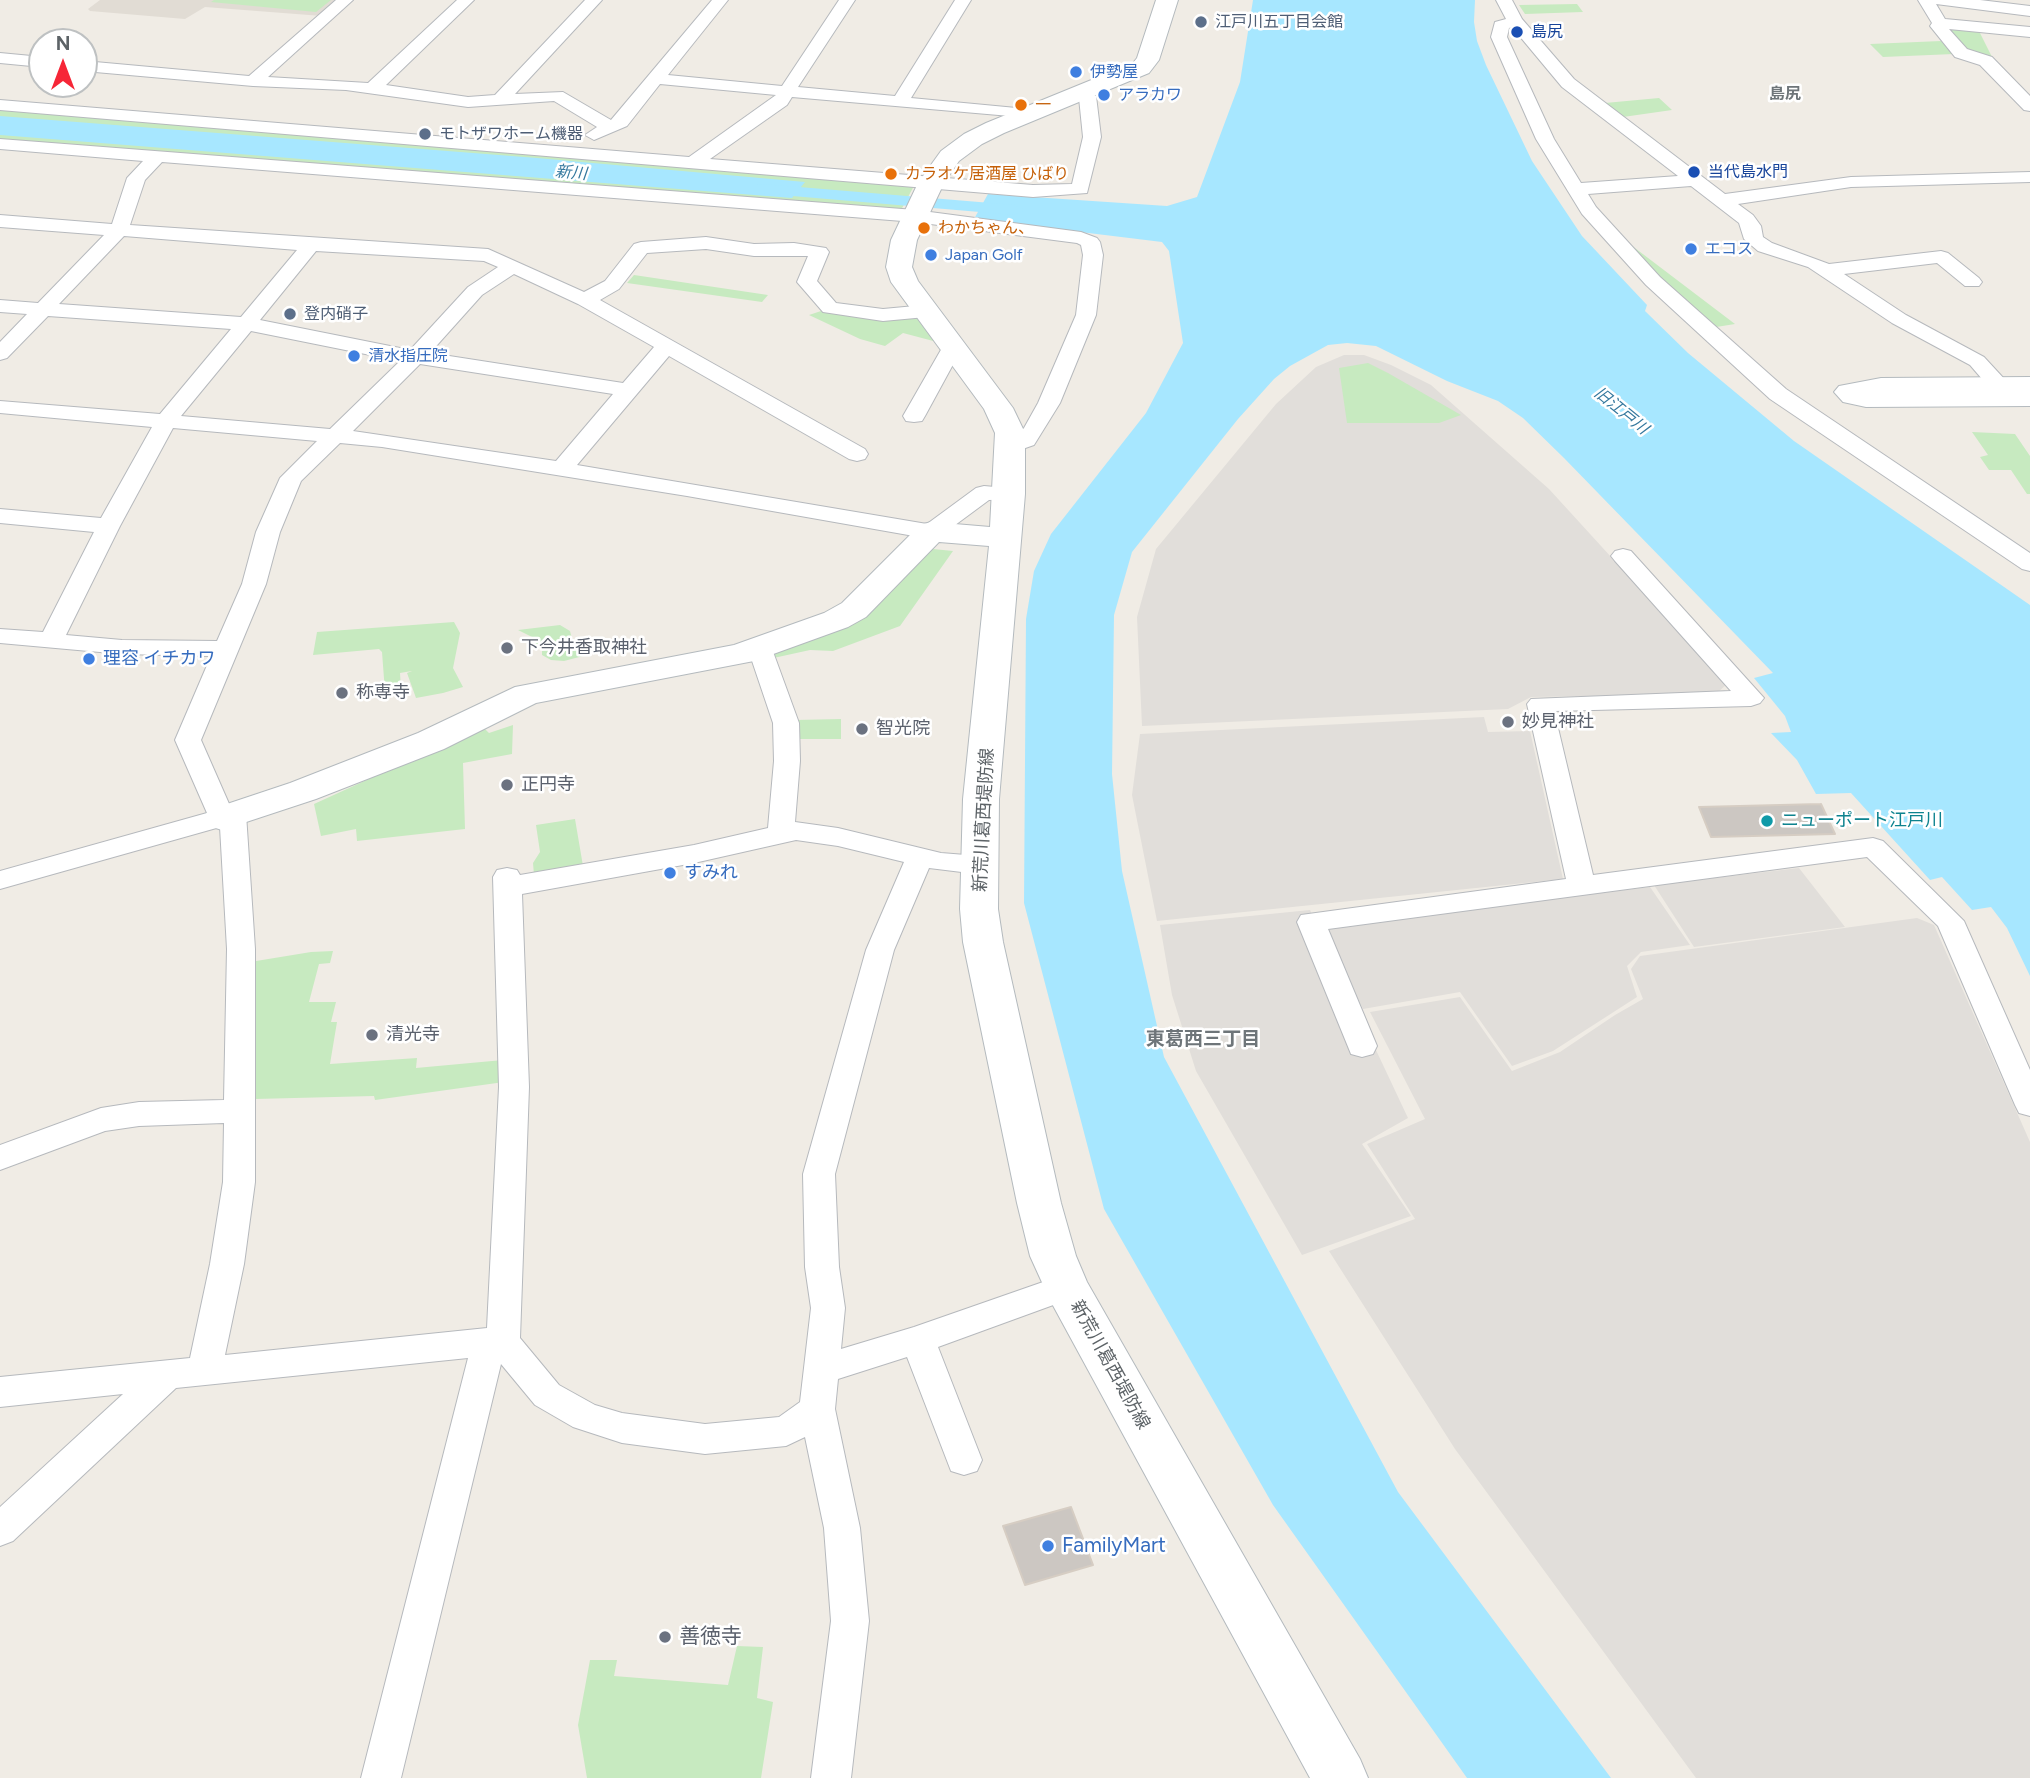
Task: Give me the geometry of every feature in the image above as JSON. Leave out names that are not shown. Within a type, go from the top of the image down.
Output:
[{"type":"main road","name":"新荒川葛西堤防線","points":[[1167,0],[1145,65],[981,134],[957,150],[943,164],[923,199],[900,250],[899,267],[905,282],[998,408],[1010,433],[1009,494],[992,710],[981,799],[978,864],[983,942],[1039,1203],[1053,1256],[1066,1287],[1340,1778]]},
{"type":"main road","points":[[227,816],[303,791],[431,741],[527,694],[760,649],[836,620],[854,610],[931,532],[1005,538]]},
{"type":"street","points":[[253,81],[345,0]]},
{"type":"street","points":[[373,88],[460,0]]},
{"type":"street","points":[[500,100],[594,0]]},
{"type":"street","points":[[565,153],[609,126],[621,122],[720,0]]},
{"type":"street","points":[[691,164],[781,101],[848,0]]},
{"type":"street","points":[[900,102],[963,0]]},
{"type":"street","points":[[1504,0],[1515,21],[1569,83],[1746,219],[1752,226],[1754,239],[1765,247],[1815,262],[1899,319],[1977,361],[2018,392]]},
{"type":"street","points":[[1926,0],[1940,23],[1938,26],[1961,53],[1986,61],[2030,106]]},
{"type":"street","points":[[1941,0],[2030,11]]},
{"type":"street","points":[[1515,21],[1501,25],[1499,37],[1545,139],[1589,210],[1653,281],[1778,394],[2030,564]]},
{"type":"street","points":[[1940,23],[2030,32]]},
{"type":"street","points":[[0,58],[28,61]]},
{"type":"street","points":[[98,67],[373,88],[468,102],[557,96],[609,126]]},
{"type":"street","points":[[656,79],[1027,114]]},
{"type":"street","points":[[0,144],[157,157],[923,199],[1080,189],[1092,137],[1087,96],[1080,91]]},
{"type":"street","points":[[0,105],[691,164],[923,199],[1090,242],[1093,269],[1086,315],[1049,403],[1034,430],[1026,440],[1011,446]]},
{"type":"street","points":[[0,354],[120,230],[136,178],[157,157]]},
{"type":"street","points":[[1723,200],[1851,182],[2030,177]]},
{"type":"street","points":[[1576,189],[1697,180]]},
{"type":"street","points":[[0,221],[311,245],[488,255],[586,300],[857,454]]},
{"type":"street","points":[[586,300],[612,285],[641,248],[706,243],[754,250],[794,248],[819,252],[807,282],[830,308],[883,315],[926,311]]},
{"type":"street","points":[[51,640],[108,526],[166,421],[311,245]]},
{"type":"street","points":[[1825,270],[1941,257],[1972,282]]},
{"type":"street","points":[[204,1371],[227,1264],[239,1182],[241,949],[227,816],[188,740],[254,584],[268,532],[291,478],[396,378],[475,291],[513,266]]},
{"type":"street","points":[[0,306],[248,324],[414,357],[627,390]]},
{"type":"street","points":[[562,468],[665,347]]},
{"type":"street","points":[[914,416],[952,348]]},
{"type":"street","points":[[0,407],[334,435],[562,468],[931,532],[984,492],[1009,494]]},
{"type":"street","points":[[0,516],[108,526]]},
{"type":"street","points":[[1581,884],[1540,704],[1751,698],[1623,556]]},
{"type":"street","points":[[0,636],[121,647],[225,649]]},
{"type":"street","points":[[760,649],[786,723],[787,761],[782,832]]},
{"type":"street","points":[[0,880],[227,816]]},
{"type":"street","points":[[381,1778],[496,1342],[514,1087],[507,882],[694,854],[782,832],[796,831],[838,837],[942,862],[978,864]]},
{"type":"street","points":[[1362,1046],[1311,922],[1873,847],[1950,921],[2030,1105]]},
{"type":"street","points":[[831,1778],[850,1621],[842,1528],[817,1409],[828,1308],[822,1267],[819,1174],[880,950],[920,856]]},
{"type":"street","points":[[0,1158],[101,1120],[139,1114],[238,1111]]},
{"type":"street","points":[[822,1369],[918,1340],[1066,1287]]},
{"type":"street","points":[[918,1340],[964,1460]]},
{"type":"street","points":[[0,1392],[496,1342]]},
{"type":"street","points":[[496,1342],[547,1395],[585,1417],[622,1428],[705,1439],[718,1438],[786,1431],[817,1409]]},
{"type":"street","points":[[0,1530],[167,1375]]},
{"type":"shaded area","points":[[100,0],[341,0],[322,16],[205,7],[185,19],[88,9]]},
{"type":"shaded area","points":[[1344,355],[1364,355],[1431,385],[1549,489],[1727,684],[1716,694],[1531,697],[1508,709],[1142,726],[1137,617],[1156,549],[1276,404],[1316,367]]},
{"type":"shaded area","points":[[1484,717],[1488,732],[1530,731],[1563,879],[1157,921],[1132,795],[1140,734]]},
{"type":"shaded area","points":[[1799,868],[1845,927],[1694,947],[1654,885]]},
{"type":"shaded area","points":[[1650,887],[1690,945],[1641,952],[1627,966],[1637,997],[1553,1051],[1512,1066],[1460,992],[1363,1009],[1322,926]]},
{"type":"shaded area","points":[[1310,910],[1408,1118],[1362,1144],[1411,1216],[1302,1255],[1196,1071],[1172,995],[1160,925]]},
{"type":"shaded area","points":[[1917,918],[1934,925],[2030,1142],[2030,1778],[1696,1778],[1455,1449],[1329,1251],[1415,1219],[1367,1144],[1425,1119],[1370,1012],[1460,997],[1512,1071],[1560,1052],[1643,999],[1631,969],[1640,956]]},
{"type":"green space","points":[[331,0],[316,12],[211,2]]},
{"type":"green space","points":[[1577,4],[1583,12],[1525,14],[1519,5]]},
{"type":"green space","points":[[1943,27],[1979,31],[1993,59],[1966,51]]},
{"type":"green space","points":[[1941,41],[1954,54],[1883,57],[1870,44]]},
{"type":"green space","points":[[1659,98],[1672,110],[1623,117],[1605,103]]},
{"type":"green space","points":[[0,106],[915,184],[900,212],[0,141]]},
{"type":"green space","points":[[1627,242],[1735,324],[1710,328],[1675,296]]},
{"type":"green space","points":[[634,275],[768,295],[762,302],[627,283]]},
{"type":"green space","points":[[821,311],[882,318],[915,316],[937,342],[903,333],[885,346],[860,339],[809,315]]},
{"type":"green space","points":[[1368,363],[1461,415],[1439,423],[1347,423],[1339,368]]},
{"type":"green space","points":[[1972,432],[2015,434],[2030,456],[2030,494],[2027,494],[2011,470],[1989,470],[1980,457],[1988,455]]},
{"type":"green space","points":[[933,549],[953,551],[900,626],[833,651],[810,650],[769,659],[768,651],[921,553]]},
{"type":"green space","points":[[454,622],[460,633],[453,668],[463,687],[443,693],[416,698],[407,673],[412,671],[400,673],[401,689],[385,692],[382,652],[379,649],[313,655],[317,632]]},
{"type":"green space","points":[[560,625],[570,631],[572,639],[583,642],[592,650],[587,655],[564,661],[551,660],[542,655],[542,651],[548,649],[532,644],[532,637],[518,630]]},
{"type":"green space","points":[[841,719],[841,739],[796,739],[795,720]]},
{"type":"green space","points":[[513,725],[512,754],[463,763],[465,829],[357,841],[356,829],[321,836],[314,804],[483,727],[489,733]]},
{"type":"green space","points":[[575,819],[583,866],[534,875],[533,863],[540,852],[536,825]]},
{"type":"green space","points":[[333,951],[330,963],[319,964],[309,1002],[336,1002],[331,1022],[337,1022],[330,1064],[417,1058],[416,1068],[503,1060],[504,1082],[375,1100],[374,1096],[255,1099],[250,962]]},
{"type":"green space","points":[[737,1646],[763,1647],[757,1698],[773,1702],[761,1778],[587,1778],[578,1725],[590,1660],[617,1660],[614,1676],[728,1685]]},
{"type":"water","name":"旧江戸川","points":[[1253,0],[1475,0],[1477,41],[1532,161],[1582,236],[1647,305],[1645,311],[1688,353],[1794,441],[2030,605],[2030,976],[2007,928],[1991,907],[1972,910],[1942,877],[1930,880],[1851,793],[1816,794],[1797,760],[1771,733],[1791,732],[1785,716],[1754,678],[1773,673],[1564,458],[1523,418],[1498,401],[1447,381],[1376,346],[1347,343],[1328,345],[1290,366],[1274,379],[1238,419],[1132,552],[1114,615],[1112,774],[1122,871],[1164,1057],[1398,1492],[1611,1778],[1467,1778],[1273,1505],[1104,1209],[1024,903],[1026,619],[1034,571],[1051,534],[1146,413],[1183,343],[1169,251],[1162,242],[974,219],[988,194],[1167,206],[1197,197],[1240,82]]},
{"type":"water","points":[[0,116],[805,182],[792,198],[0,135]]},
{"type":"building","name":"ニューポート江戸川","points":[[1821,804],[1835,834],[1711,837],[1699,807]]},
{"type":"building","name":"FamilyMart","points":[[1071,1507],[1093,1565],[1025,1585],[1003,1526]]},
{"type":"waterway","name":"新川","points":[[763,189],[1015,210]]},
{"type":"place","name":"江戸川五丁目会館","points":[[1201,22]]},
{"type":"place","name":"島尻","points":[[1517,32]]},
{"type":"place","name":"伊勢屋","points":[[1076,72]]},
{"type":"place","name":"アラカワ","points":[[1104,95]]},
{"type":"place","name":"一","points":[[1021,105]]},
{"type":"place","name":"モトザワホーム機器","points":[[425,134]]},
{"type":"place","name":"当代島水門","points":[[1694,172]]},
{"type":"place","name":"カラオケ居酒屋 ひばり","points":[[891,174]]},
{"type":"place","name":"わかちゃん、","points":[[924,228]]},
{"type":"place","name":"エコス","points":[[1691,249]]},
{"type":"place","name":"Japan Golf","points":[[931,255]]},
{"type":"place","name":"登内硝子","points":[[290,314]]},
{"type":"place","name":"清水指圧院","points":[[354,356]]},
{"type":"place","name":"下今井香取神社","points":[[507,648]]},
{"type":"place","name":"理容 イチカワ","points":[[89,659]]},
{"type":"place","name":"称専寺","points":[[342,693]]},
{"type":"place","name":"妙見神社","points":[[1508,722]]},
{"type":"place","name":"智光院","points":[[862,729]]},
{"type":"place","name":"正円寺","points":[[507,785]]},
{"type":"place","name":"ニューポート江戸川","points":[[1767,821]]},
{"type":"place","name":"すみれ","points":[[670,873]]},
{"type":"place","name":"清光寺","points":[[372,1035]]},
{"type":"place","name":"FamilyMart","points":[[1048,1546]]},
{"type":"place","name":"善徳寺","points":[[665,1637]]},
{"type":"district","name":"島尻","points":[[1785,94]]},
{"type":"district","name":"東葛西三丁目","points":[[1203,1039]]}]
